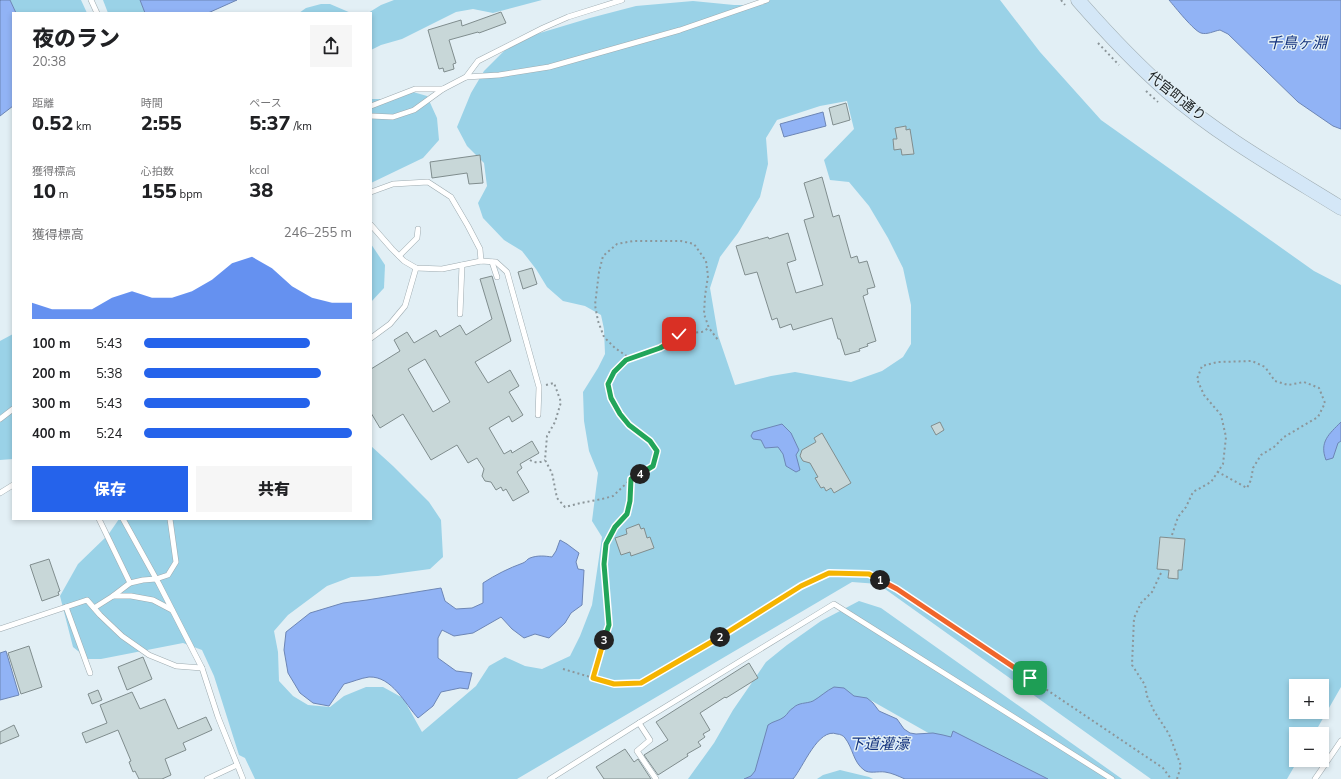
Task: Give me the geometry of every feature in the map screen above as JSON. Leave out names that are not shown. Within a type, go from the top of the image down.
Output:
[{"type":"street","name":"代官町通り","points":[[1078,0],[1104,29],[1168,91],[1242,146],[1341,208]]},
{"type":"street","name":"代官町通り","points":[[1290,177],[1341,200]]},
{"type":"lane","points":[[91,0],[97,12]]},
{"type":"lane","points":[[466,77],[478,61],[536,31],[568,17],[622,0]]},
{"type":"lane","points":[[372,116],[393,117],[414,110],[443,89],[466,77],[500,75],[549,67],[680,30],[767,0]]},
{"type":"lane","points":[[372,106],[415,90],[443,89]]},
{"type":"lane","points":[[372,192],[393,184],[428,182],[451,197],[480,248],[481,261]]},
{"type":"lane","points":[[372,226],[399,256],[416,268],[442,269],[481,261],[496,262],[507,272],[539,387],[538,414]]},
{"type":"lane","points":[[399,256],[417,238],[418,229]]},
{"type":"lane","points":[[492,262],[497,278]]},
{"type":"lane","points":[[460,314],[462,265]]},
{"type":"lane","points":[[372,337],[390,324],[405,306],[416,268]]},
{"type":"lane","points":[[0,419],[12,410]]},
{"type":"lane","points":[[0,494],[12,487]]},
{"type":"lane","points":[[99,520],[130,583]]},
{"type":"lane","points":[[124,520],[202,668],[218,717],[243,779]]},
{"type":"lane","points":[[94,608],[130,583],[156,579],[168,575],[176,562],[170,520]]},
{"type":"lane","points":[[112,596],[131,596],[153,600],[173,611]]},
{"type":"lane","points":[[0,629],[87,600],[122,636],[149,654],[176,666],[202,668]]},
{"type":"lane","points":[[550,779],[834,604],[1112,779]]},
{"type":"lane","points":[[66,607],[90,673]]},
{"type":"lane","points":[[639,723],[650,740],[637,751],[656,779]]},
{"type":"lane","points":[[1315,779],[1341,741]]},
{"type":"lane","points":[[207,779],[237,765]]},
{"type":"path","points":[[631,359],[615,348],[604,337],[598,321],[595,305],[599,272],[603,256],[617,244],[633,241],[681,241],[694,244],[706,261],[708,276],[704,314],[709,328],[718,340]]},
{"type":"path","points":[[539,387],[554,383],[561,402],[555,422],[547,436],[545,460],[552,473],[557,498],[565,507],[581,502],[613,496],[631,479],[653,466],[657,451],[650,441],[629,425],[620,414],[611,398],[608,384],[614,372],[626,360],[660,348],[669,343],[679,334],[702,332],[709,328]]},
{"type":"path","points":[[1172,535],[1178,517],[1186,507],[1193,492],[1211,482],[1223,464],[1226,437],[1220,415],[1204,395],[1197,379],[1202,366],[1218,362],[1252,361],[1265,367],[1275,381],[1288,385],[1304,382],[1319,388],[1325,403],[1318,417],[1284,437],[1274,447],[1261,455],[1252,468],[1251,480],[1247,488],[1218,472]]},
{"type":"path","points":[[530,460],[532,462],[542,462],[545,460]]},
{"type":"path","points":[[593,678],[609,625],[604,564],[606,544],[615,527],[627,514],[630,501],[631,479]]},
{"type":"path","points":[[563,669],[614,684],[641,683],[718,638],[801,586],[829,573],[869,574],[897,589],[1164,768],[1171,779]]},
{"type":"path","points":[[1161,573],[1152,592],[1141,603],[1134,618],[1132,664],[1145,685],[1147,696],[1154,711],[1169,734],[1181,766],[1177,779]]},
{"type":"shaded area","points":[[10,0],[81,0],[87,12],[16,12]]},
{"type":"shaded area","points":[[103,0],[140,0],[145,12],[108,12]]},
{"type":"shaded area","points":[[394,0],[542,0],[493,13],[473,9],[456,12],[402,39],[381,45],[372,50],[372,12],[370,12],[381,5]]},
{"type":"shaded area","points":[[767,0],[1000,0],[1040,52],[1101,120],[1314,271],[1341,285],[1341,687],[1329,708],[1329,679],[1289,679],[1289,719],[1323,719],[1318,727],[1289,727],[1289,767],[1294,767],[1287,779],[1151,779],[878,584],[852,582],[517,779],[255,779],[245,758],[239,755],[214,676],[202,650],[183,643],[101,659],[88,659],[73,647],[60,596],[78,564],[108,535],[118,520],[372,520],[372,447],[429,502],[441,520],[443,557],[430,569],[378,576],[351,577],[327,586],[288,615],[274,631],[278,652],[279,681],[293,696],[308,705],[330,707],[344,696],[366,687],[383,687],[403,698],[422,732],[476,686],[489,666],[505,657],[525,666],[542,669],[570,656],[580,636],[592,605],[602,537],[592,521],[598,473],[589,451],[584,421],[583,392],[605,354],[604,329],[601,315],[585,306],[563,301],[547,287],[536,269],[522,251],[504,240],[483,218],[478,203],[487,186],[484,163],[467,146],[457,127],[471,93],[484,71],[506,49],[530,36],[636,6],[693,1],[734,5],[763,5]],"holes":[[[847,101],[854,129],[824,160],[830,180],[849,182],[869,206],[888,238],[903,268],[911,305],[911,344],[903,357],[882,371],[851,382],[795,372],[735,385],[718,335],[710,288],[720,257],[738,233],[760,197],[768,164],[766,138],[777,120],[820,106]],[[822,434],[851,483],[834,493],[831,488],[826,491],[824,487],[821,488],[816,479],[818,477],[810,462],[805,462],[801,458],[802,450],[816,442],[814,438]],[[1160,537],[1185,539],[1182,570],[1178,570],[1178,578],[1168,578],[1169,570],[1157,569]]]},
{"type":"shaded area","points":[[321,4],[330,4],[349,12],[300,12],[306,8]]},
{"type":"shaded area","points":[[413,92],[427,96],[437,118],[439,140],[423,158],[372,183],[372,99],[392,99]]},
{"type":"shaded area","points":[[372,246],[385,265],[384,288],[372,301]]},
{"type":"shaded area","points":[[12,335],[12,459],[0,460],[0,341]]},
{"type":"shaded area","points":[[859,601],[881,608],[1122,779],[1012,779],[872,701],[842,693],[752,779],[688,779],[714,743],[733,710],[766,662],[821,621]]},
{"type":"shaded area","points":[[840,770],[873,779],[817,779],[823,775]]},
{"type":"water","points":[[10,0],[16,12],[12,12],[12,107],[0,116],[0,1]]},
{"type":"water","points":[[140,0],[237,0],[210,12],[145,12]]},
{"type":"water","name":"千鳥ヶ淵","points":[[1169,0],[1341,0],[1341,129],[1333,126],[1298,102],[1228,34],[1220,30],[1206,34],[1201,33],[1194,28]]},
{"type":"water","points":[[823,112],[826,126],[784,137],[780,124]]},
{"type":"water","points":[[1341,422],[1341,441],[1338,443],[1333,458],[1326,460],[1324,448],[1326,439]]},
{"type":"water","points":[[782,424],[791,433],[799,450],[796,455],[800,470],[796,472],[786,466],[783,454],[778,447],[765,448],[761,440],[753,439],[751,436],[753,432]]},
{"type":"water","points":[[560,540],[579,553],[576,562],[578,569],[584,570],[582,605],[571,613],[565,623],[549,638],[535,634],[524,638],[512,629],[501,617],[473,633],[454,636],[442,630],[438,638],[438,658],[456,671],[472,673],[468,689],[460,688],[441,692],[433,706],[418,718],[391,686],[385,681],[377,678],[369,677],[344,684],[329,706],[313,703],[300,693],[288,673],[284,650],[286,632],[310,613],[343,603],[441,588],[445,601],[456,609],[472,608],[483,603],[483,583],[502,572],[524,563],[530,558],[539,556],[552,557]]},
{"type":"water","points":[[6,651],[19,695],[0,700],[0,653]]},
{"type":"water","name":"下道灌濠","points":[[834,687],[844,688],[854,696],[867,698],[879,711],[897,719],[904,729],[910,733],[933,733],[951,737],[953,731],[1048,779],[905,779],[888,772],[868,772],[860,767],[844,737],[839,734],[830,733],[817,742],[793,779],[744,779],[751,776],[755,771],[768,725],[785,716],[795,706],[813,701]]},
{"type":"building","points":[[501,12],[506,23],[479,33],[478,32],[449,40],[456,63],[453,64],[454,69],[444,72],[443,68],[439,69],[428,30],[461,20],[462,26]]},
{"type":"building","points":[[846,103],[850,120],[833,125],[829,108]]},
{"type":"building","points":[[906,126],[906,130],[910,129],[914,154],[902,155],[901,149],[894,150],[893,139],[897,139],[895,128]]},
{"type":"building","points":[[480,155],[483,183],[469,184],[467,173],[432,178],[430,162]]},
{"type":"building","points":[[822,177],[833,217],[839,215],[851,258],[857,256],[859,263],[867,261],[875,287],[867,289],[868,294],[863,296],[876,341],[859,349],[860,351],[845,355],[840,339],[838,339],[832,318],[793,330],[791,324],[780,328],[777,318],[772,320],[757,272],[745,275],[736,246],[768,237],[769,239],[788,233],[796,260],[787,263],[796,293],[823,285],[804,220],[814,217],[804,183]]},
{"type":"building","points":[[532,268],[537,284],[523,289],[518,272]]},
{"type":"building","points":[[492,276],[511,341],[475,362],[488,383],[510,370],[519,386],[509,392],[523,415],[512,422],[509,416],[489,428],[504,454],[511,450],[512,453],[532,441],[539,453],[520,464],[522,468],[517,472],[529,492],[513,501],[506,489],[503,491],[501,487],[496,490],[491,482],[485,481],[482,476],[484,469],[477,458],[468,463],[457,445],[431,460],[403,414],[380,428],[372,415],[372,368],[400,351],[394,340],[407,332],[414,343],[436,330],[440,337],[460,325],[466,335],[492,319],[480,279]],"holes":[[[425,359],[450,402],[433,412],[408,369]]]},
{"type":"building","points":[[940,422],[944,430],[936,435],[931,426]]},
{"type":"building","points":[[822,433],[851,483],[834,493],[831,488],[826,491],[824,487],[821,488],[815,478],[818,477],[810,463],[803,461],[800,456],[802,450],[816,442],[814,438]]},
{"type":"building","points":[[639,524],[641,529],[644,528],[647,538],[650,537],[654,548],[631,556],[630,552],[621,555],[615,538],[627,534],[626,529]]},
{"type":"building","points":[[1160,537],[1185,539],[1182,570],[1178,570],[1178,579],[1168,578],[1169,570],[1157,569]]},
{"type":"building","points":[[49,559],[60,591],[58,592],[59,595],[42,601],[30,565]]},
{"type":"building","points":[[29,646],[42,687],[21,694],[8,653]]},
{"type":"building","points":[[143,657],[152,679],[127,690],[118,667]]},
{"type":"building","points":[[749,663],[758,678],[700,713],[710,730],[703,734],[705,737],[698,742],[701,746],[658,775],[644,755],[668,740],[656,722]]},
{"type":"building","points":[[98,690],[102,700],[92,704],[88,694]]},
{"type":"building","points":[[132,692],[140,709],[165,699],[178,729],[206,717],[212,730],[183,743],[186,750],[165,759],[171,775],[162,779],[139,779],[135,771],[133,772],[129,762],[131,761],[118,730],[86,743],[82,733],[107,723],[100,705]]},
{"type":"building","points":[[14,725],[19,736],[0,744],[0,732]]},
{"type":"building","points":[[625,749],[634,762],[638,759],[651,779],[604,779],[596,767]]},
{"type":"route","points":[[679,334],[669,343],[660,348],[644,355],[626,360],[614,372],[608,384],[611,398],[620,414],[629,425],[650,441],[657,451],[653,466],[631,479],[630,501],[627,514],[615,527],[606,544],[604,564],[609,625],[593,678],[614,684],[641,683],[718,638],[801,586],[829,573],[869,574],[897,589],[1030,678]]}]
